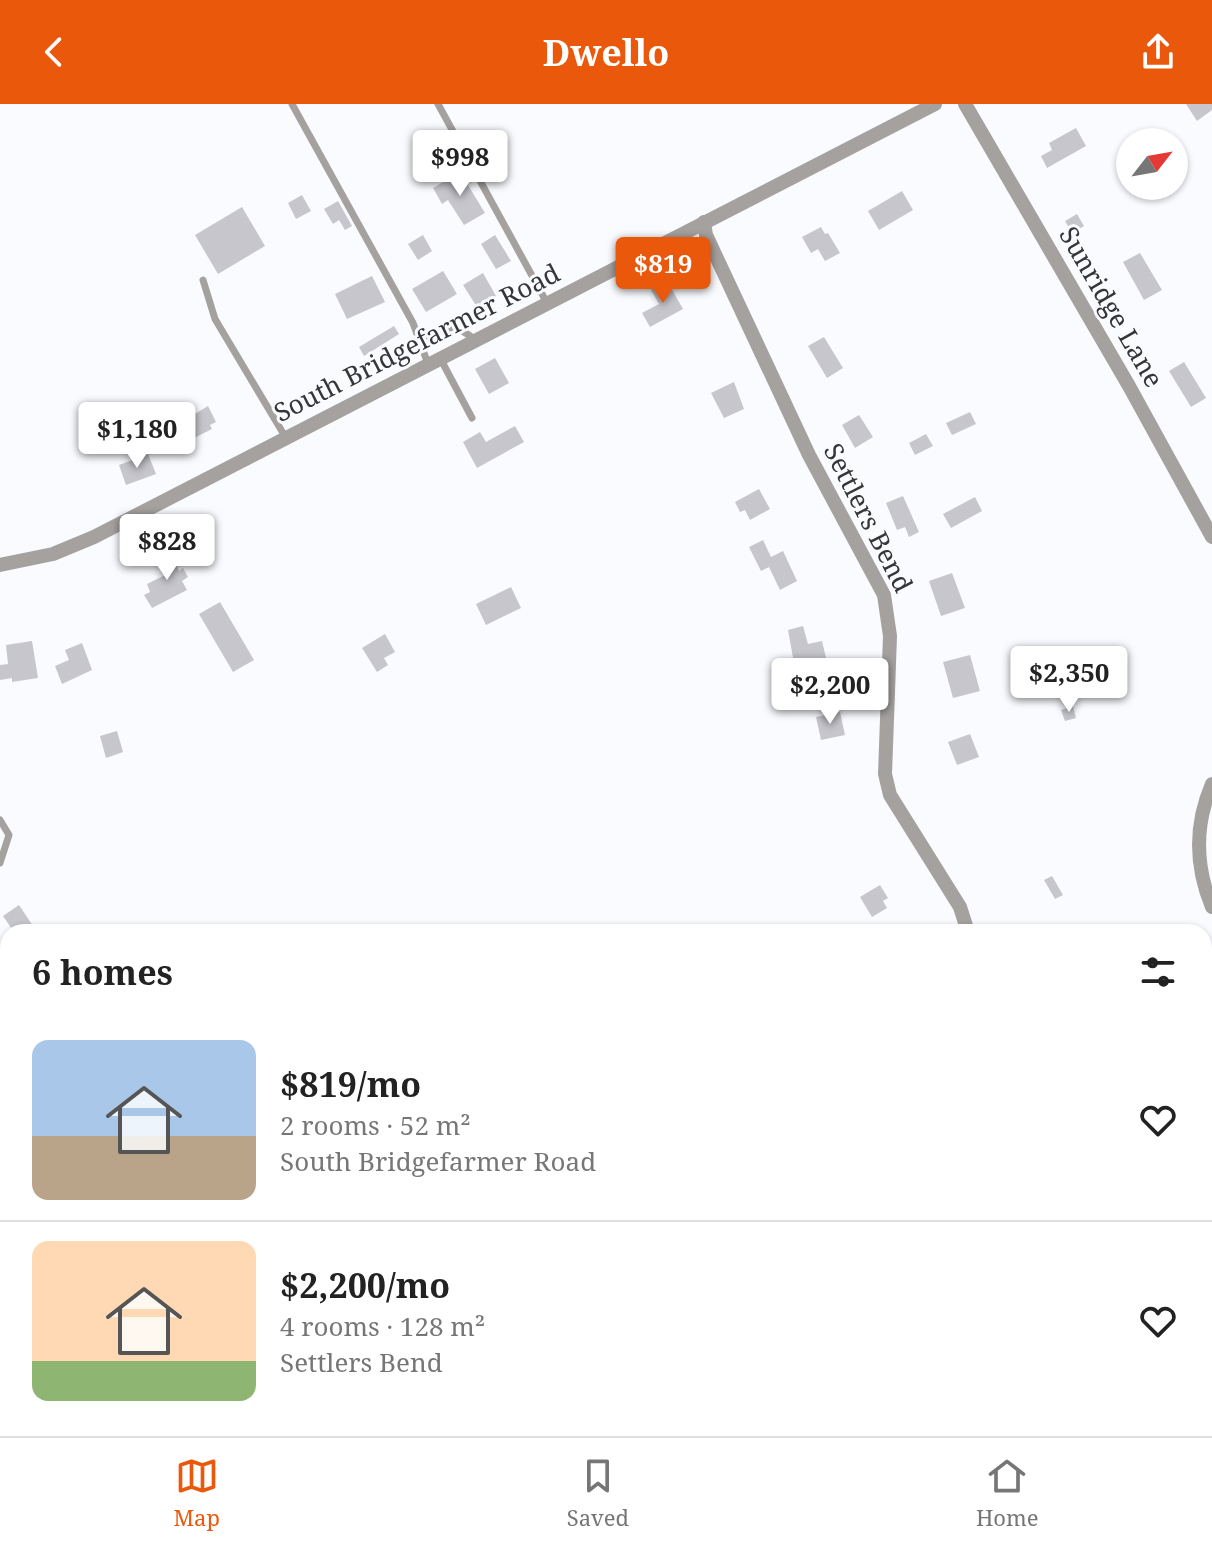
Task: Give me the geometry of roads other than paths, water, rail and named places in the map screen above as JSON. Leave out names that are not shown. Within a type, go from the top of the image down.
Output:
[{"type":"street","name":"South Bridgefarmer Road","points":[[0,565],[30,561],[74,546],[935,104]]},
{"type":"street","name":"Sunridge Lane","points":[[965,104],[1129,386],[1212,537]]},
{"type":"street","name":"Settlers Bend","points":[[704,222],[706,235],[809,455],[884,595],[890,636],[885,774],[890,795],[960,907],[965,924]]},
{"type":"street","points":[[1212,784],[1197,838],[1198,865],[1212,907]]},
{"type":"lane","points":[[292,104],[422,343],[472,418]]},
{"type":"lane","points":[[438,104],[547,303]]},
{"type":"lane","points":[[203,280],[222,333],[286,438]]},
{"type":"lane","points":[[422,343],[455,326],[476,340]]},
{"type":"lane","points":[[0,820],[9,835],[0,863]]}]
